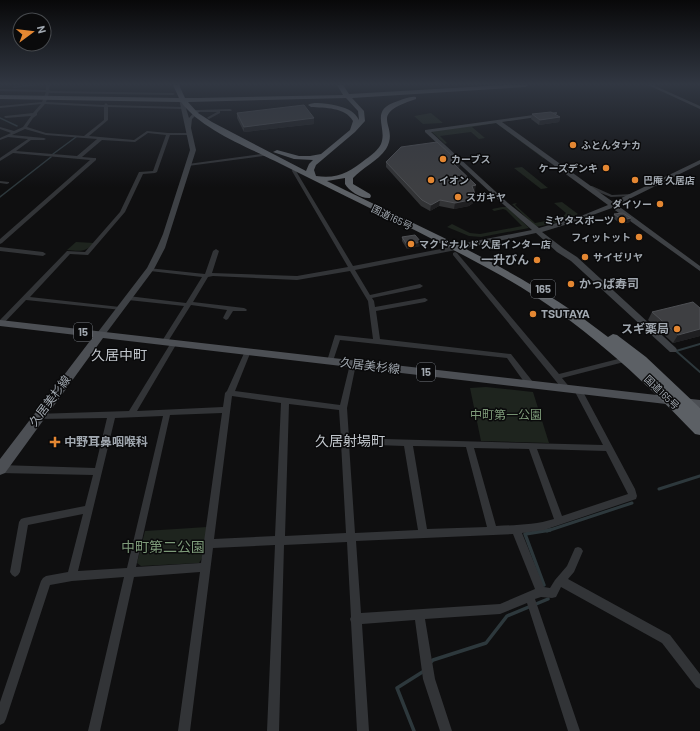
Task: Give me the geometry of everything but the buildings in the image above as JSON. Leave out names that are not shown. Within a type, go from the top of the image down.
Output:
[{"type":"highway","name":"国道165号","points":[[207,119],[458,249],[501,272],[553,303],[626,359],[672,400],[700,430]]},
{"type":"highway","points":[[353,131],[355,119]]},
{"type":"highway","points":[[312,174],[313,164],[322,155],[353,131],[362,119]]},
{"type":"highway","points":[[374,119],[384,131]]},
{"type":"highway","points":[[330,179],[345,177],[354,172],[365,165],[382,148],[385,143],[386,136],[383,119]]},
{"type":"highway","points":[[269,152],[299,158],[311,158],[322,155]]},
{"type":"highway","name":"国道165号","points":[[269,152],[295,168],[330,179],[394,211],[458,249],[518,275],[580,313],[642,360],[700,416]]},
{"type":"highway","points":[[354,172],[348,179],[351,187],[394,211]]},
{"type":"main road","name":"久居美杉線","points":[[0,323],[700,404]]},
{"type":"main road","name":"久居美杉線","points":[[0,469],[38,416],[101,334]]},
{"type":"street","points":[[0,139],[6,135],[25,128],[32,119]]},
{"type":"street","points":[[85,137],[106,119]]},
{"type":"street","points":[[101,334],[150,269],[161,248],[193,150],[187,119]]},
{"type":"street","points":[[188,122],[206,119]]},
{"type":"street","points":[[511,119],[427,131],[536,230],[560,250],[574,259],[673,350]]},
{"type":"street","points":[[497,121],[700,268]]},
{"type":"street","points":[[0,128],[13,132]]},
{"type":"street","points":[[25,128],[41,133],[135,141],[147,132],[189,134]]},
{"type":"street","points":[[0,323],[69,252],[86,254],[122,212],[141,173],[155,172],[168,134]]},
{"type":"street","points":[[6,135],[32,138],[31,139],[44,139]]},
{"type":"street","points":[[78,158],[101,138]]},
{"type":"street","points":[[0,160],[31,139]]},
{"type":"street","points":[[0,242],[94,159],[12,152]]},
{"type":"street","points":[[188,165],[269,152]]},
{"type":"street","points":[[150,269],[207,275],[297,278],[458,249],[566,223],[613,204],[700,162]]},
{"type":"street","points":[[295,168],[294,171],[371,301],[377,342]]},
{"type":"street","points":[[0,182],[7,183]]},
{"type":"street","points":[[586,185],[608,196],[617,197],[632,195]]},
{"type":"street","points":[[0,249],[43,254]]},
{"type":"street","points":[[208,544],[516,529],[544,526],[633,496],[609,448],[573,389],[558,377],[458,249]]},
{"type":"street","points":[[131,414],[188,304],[207,275],[216,251]]},
{"type":"street","points":[[368,297],[420,286]]},
{"type":"street","points":[[24,298],[120,309]]},
{"type":"street","points":[[128,298],[244,310]]},
{"type":"street","points":[[372,310],[425,300]]},
{"type":"street","points":[[226,318],[231,309]]},
{"type":"street","points":[[330,361],[337,337],[509,356],[530,384]]},
{"type":"street","points":[[184,731],[226,410],[230,393],[248,351]]},
{"type":"street","points":[[558,377],[626,359]]},
{"type":"street","points":[[353,364],[343,408],[363,731]]},
{"type":"street","points":[[230,393],[343,408]]},
{"type":"street","points":[[273,731],[285,400]]},
{"type":"street","points":[[38,416],[112,415],[226,410]]},
{"type":"street","points":[[94,731],[168,413]]},
{"type":"street","points":[[72,576],[112,415]]},
{"type":"street","points":[[344,441],[609,448]]},
{"type":"street","points":[[408,443],[423,533]]},
{"type":"street","points":[[469,444],[492,530]]},
{"type":"street","points":[[532,446],[559,521]]},
{"type":"street","points":[[0,469],[98,472]]},
{"type":"street","points":[[15,572],[24,522],[89,509]]},
{"type":"street","points":[[516,529],[541,592]]},
{"type":"street","points":[[355,618],[500,609],[531,602],[541,592],[552,592],[571,569],[578,551]]},
{"type":"street","points":[[0,719],[46,581],[72,576],[205,566]]},
{"type":"street","points":[[561,581],[666,639],[700,683]]},
{"type":"street","points":[[531,602],[574,731]]},
{"type":"street","points":[[419,614],[427,665],[446,731]]},
{"type":"green space","points":[[418,119],[438,119],[443,123],[423,124]]},
{"type":"green space","points":[[497,122],[544,158],[541,159],[543,158],[496,123],[472,127],[485,138],[479,139],[471,132],[440,136],[447,143],[445,144],[431,131]]},
{"type":"green space","points":[[522,167],[548,188],[541,189],[514,168]]},
{"type":"green space","points":[[562,202],[578,214],[564,221],[536,227],[512,204],[517,203],[515,205],[535,223],[562,218],[566,213],[554,203]]},
{"type":"green space","points":[[507,207],[529,228],[481,237],[469,236],[447,227],[452,224],[470,233],[480,234],[522,226],[506,210],[503,209],[494,211],[492,209]]},
{"type":"green space","points":[[76,242],[94,243],[85,250],[67,250]]},
{"type":"green space","name":"中町第一公園","points":[[486,387],[533,392],[549,443],[481,441],[470,388]]},
{"type":"green space","name":"中町第二公園","points":[[207,527],[202,558],[199,563],[141,566],[137,563],[145,531]]},
{"type":"waterway","points":[[2,119],[17,126]]},
{"type":"waterway","points":[[53,154],[76,137]]},
{"type":"waterway","points":[[0,197],[51,157]]},
{"type":"waterway","points":[[700,344],[676,351],[700,372]]},
{"type":"waterway","points":[[659,489],[700,476]]},
{"type":"waterway","points":[[547,531],[632,503]]},
{"type":"waterway","points":[[544,585],[525,534],[550,530]]},
{"type":"waterway","points":[[431,662],[433,660],[486,643],[507,616],[548,599]]},
{"type":"waterway","points":[[414,731],[397,688],[424,671]]},
{"type":"place","name":"ふとんタナカ","points":[[573,145]]},
{"type":"place","name":"カーブス","points":[[443,159]]},
{"type":"place","name":"ケーズデンキ","points":[[606,168]]},
{"type":"place","name":"イオン","points":[[431,180]]},
{"type":"place","name":"巴庵 久居店","points":[[635,180]]},
{"type":"place","name":"スガキヤ","points":[[458,197]]},
{"type":"place","name":"ダイソー","points":[[660,204]]},
{"type":"place","name":"ミヤタスポーツ","points":[[622,220]]},
{"type":"place","name":"フィットット","points":[[639,237]]},
{"type":"place","name":"マクドナルド 久居インター店","points":[[411,244]]},
{"type":"place","name":"サイゼリヤ","points":[[585,257]]},
{"type":"place","name":"一升びん","points":[[537,260]]},
{"type":"place","name":"かっぱ寿司","points":[[571,284]]},
{"type":"place","name":"TSUTAYA","points":[[533,314]]},
{"type":"place","name":"スギ薬局","points":[[677,329]]},
{"type":"place","name":"中野耳鼻咽喉科","points":[[55,442]]},
{"type":"district","name":"久居中町","points":[[119,355]]},
{"type":"district","name":"久居射場町","points":[[350,441]]}]
